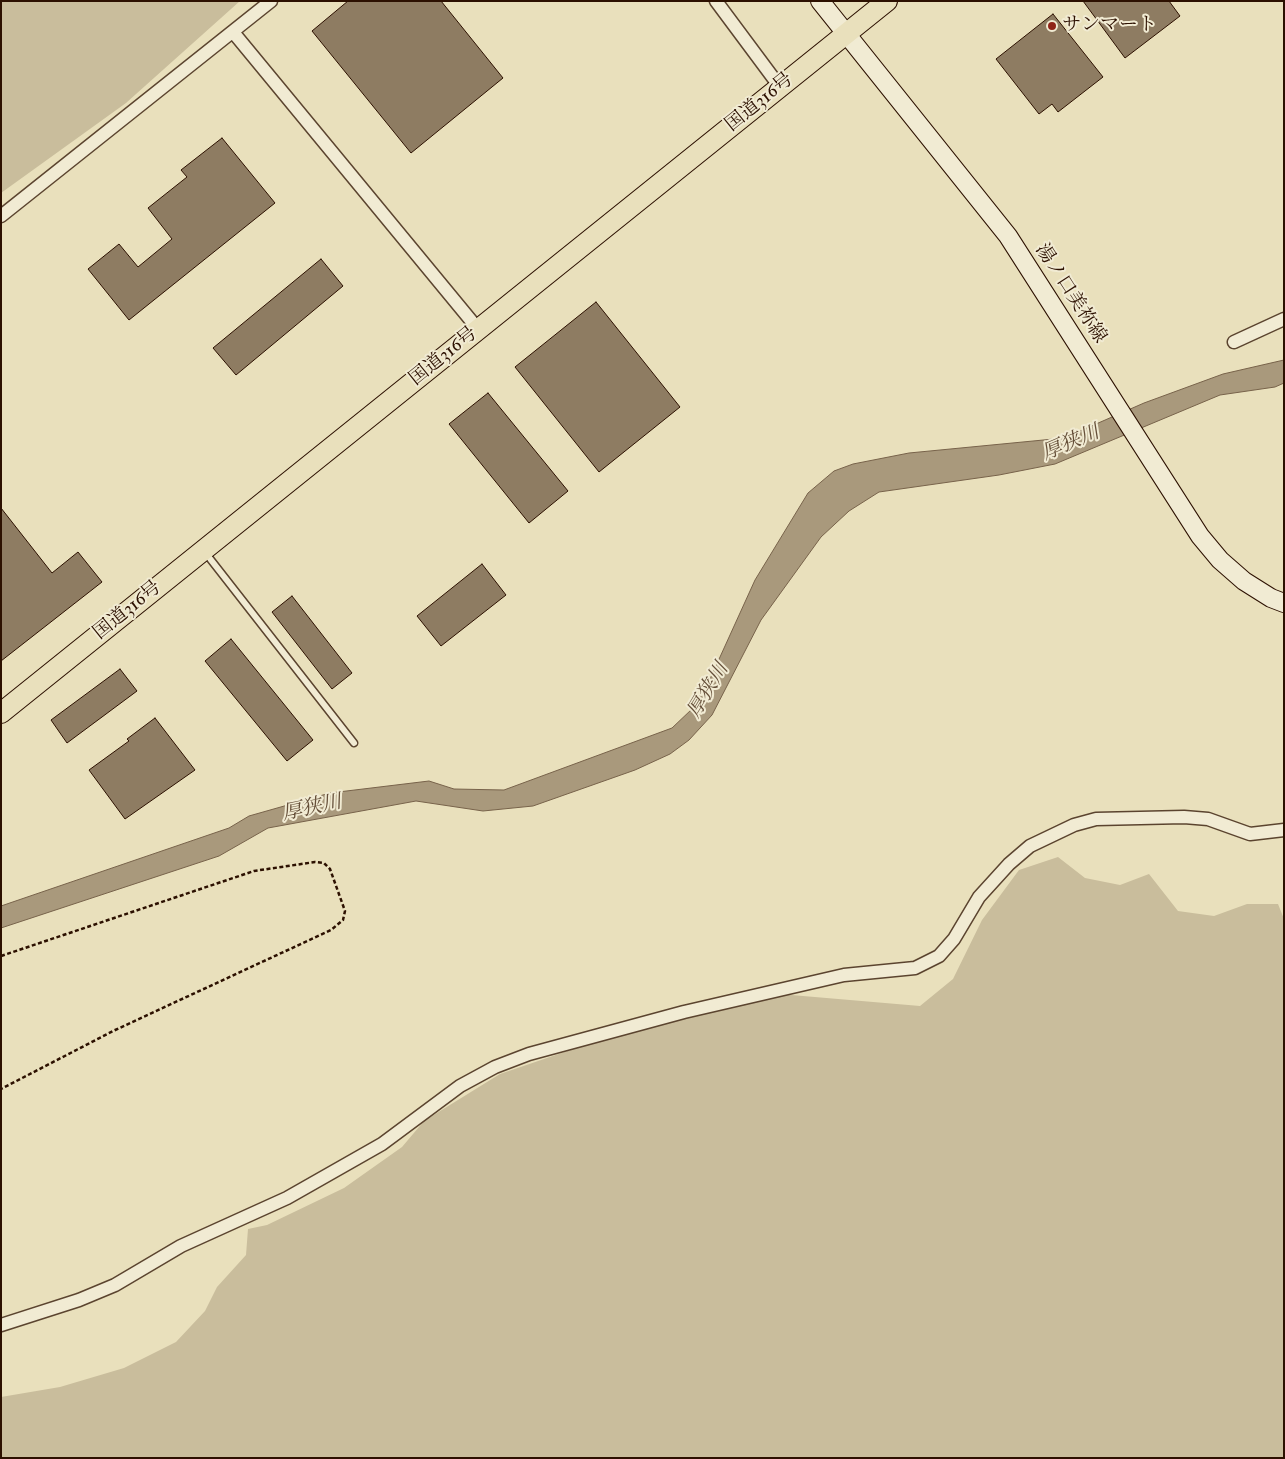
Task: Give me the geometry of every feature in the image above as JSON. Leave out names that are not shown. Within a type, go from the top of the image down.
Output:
[{"type":"highway","name":"国道316号","points":[[1,713],[887,1]]},
{"type":"main road","name":"湯ノ口美祢線","points":[[820,1],[1008,236],[1200,536],[1220,560],[1244,581],[1284,603]]},
{"type":"street","points":[[1,216],[271,1]]},
{"type":"street","points":[[716,1],[780,87]]},
{"type":"street","points":[[233,32],[478,329]]},
{"type":"street","points":[[1234,342],[1284,319]]},
{"type":"street","points":[[1,1325],[80,1300],[115,1285],[180,1246],[287,1198],[382,1144],[460,1086],[495,1067],[521,1057],[684,1012],[844,975],[915,968],[939,956],[954,939],[978,897],[1016,858],[1030,846],[1074,825],[1096,819],[1184,817],[1208,819],[1250,834],[1284,830]]},
{"type":"lane","points":[[204,550],[354,744]]},
{"type":"path","points":[[1,956],[254,871],[315,862],[324,863],[330,869],[345,911],[343,920],[331,930],[113,1032],[1,1089]]},
{"type":"shaded area","points":[[1,1],[240,1],[126,103],[1,193]]},
{"type":"shaded area","points":[[1058,857],[1085,878],[1120,885],[1149,874],[1178,911],[1214,916],[1247,904],[1278,904],[1284,919],[1284,1458],[1,1458],[1,1397],[60,1387],[124,1368],[176,1342],[205,1311],[217,1287],[246,1255],[248,1229],[267,1225],[344,1188],[402,1147],[424,1121],[500,1074],[591,1043],[768,993],[920,1006],[953,979],[982,920],[1019,870]]},
{"type":"water","name":"厚狭川","points":[[1284,360],[1284,383],[1275,387],[1220,395],[1055,464],[999,475],[879,492],[849,511],[821,537],[761,620],[712,715],[689,740],[670,754],[635,770],[533,806],[483,811],[416,801],[268,828],[219,856],[1,928],[1,906],[229,828],[249,816],[330,793],[429,781],[454,789],[504,790],[672,728],[692,709],[710,679],[755,580],[808,493],[834,471],[853,464],[909,453],[1064,438],[1144,403],[1223,374]]},
{"type":"building","points":[[348,1],[441,1],[503,78],[411,153],[312,31]]},
{"type":"building","points":[[1083,1],[1169,1],[1180,16],[1125,58]]},
{"type":"building","points":[[1053,14],[1103,77],[1058,112],[1052,104],[1039,114],[996,59]]},
{"type":"building","points":[[222,138],[275,203],[129,320],[88,269],[119,244],[138,267],[172,239],[148,208],[187,177],[181,170]]},
{"type":"building","points":[[321,259],[343,286],[236,375],[213,348]]},
{"type":"building","points":[[596,302],[680,407],[599,472],[515,367]]},
{"type":"building","points":[[488,393],[568,491],[529,523],[449,424]]},
{"type":"building","points":[[1,508],[52,573],[78,552],[102,582],[1,661]]},
{"type":"building","points":[[482,564],[506,595],[441,646],[417,616]]},
{"type":"building","points":[[292,596],[352,673],[332,689],[272,612]]},
{"type":"building","points":[[231,639],[313,740],[287,761],[205,661]]},
{"type":"building","points":[[120,669],[137,691],[67,743],[51,720]]},
{"type":"building","points":[[155,718],[195,770],[125,819],[89,770],[129,741],[127,739]]},
{"type":"place","name":"サンマート","points":[[1052,26]]}]
